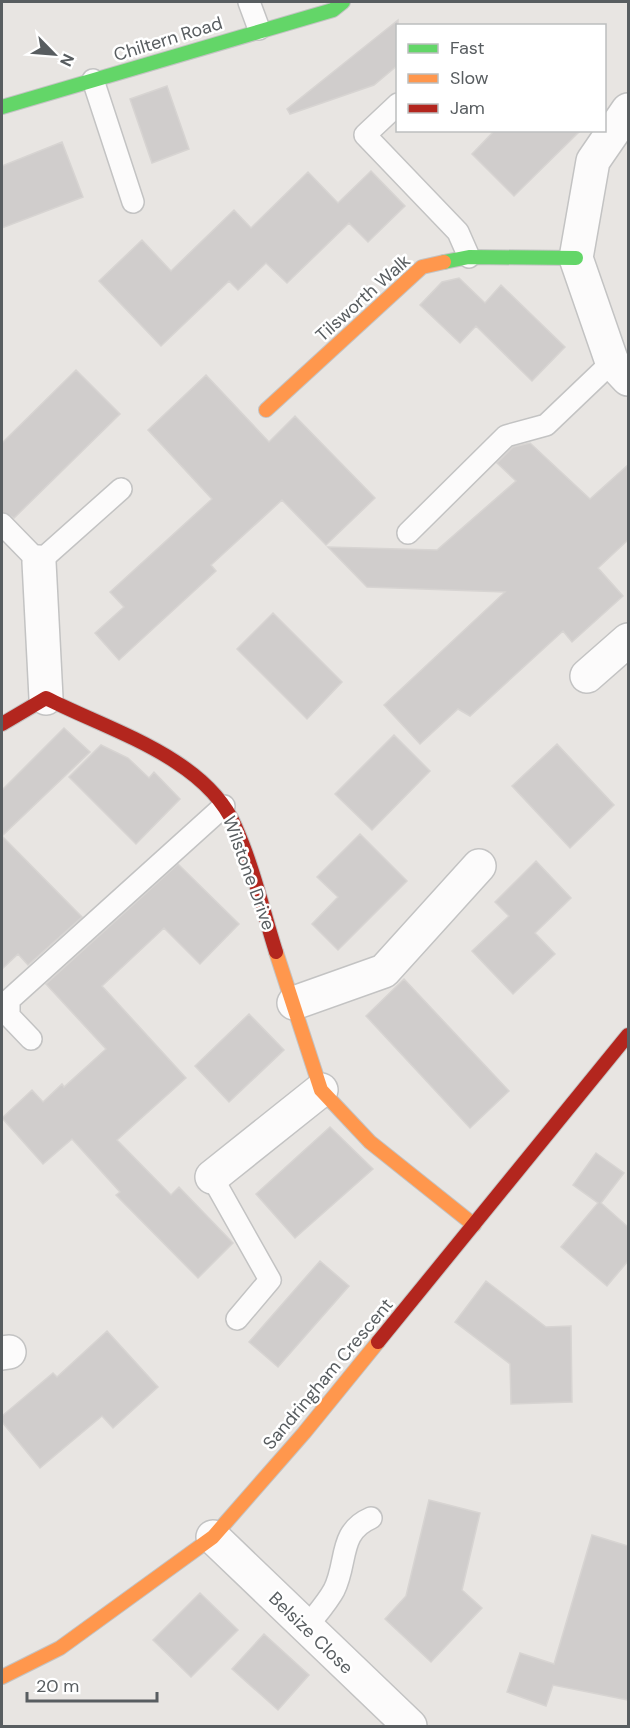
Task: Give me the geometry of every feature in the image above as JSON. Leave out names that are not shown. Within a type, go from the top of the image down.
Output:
[{"type":"street","name":"Chiltern Road","points":[[2,107],[259,29],[333,10],[343,2]]},
{"type":"street","points":[[620,370],[576,258],[593,160],[628,110]]},
{"type":"street","name":"Tilsworth Walk","points":[[266,410],[422,267],[468,257],[576,258]]},
{"type":"street","points":[[2,724],[46,698],[39,562]]},
{"type":"street","points":[[587,676],[628,640]]},
{"type":"street","name":"Wilstone Drive","points":[[46,698],[81,718],[155,747],[192,774],[224,806],[235,825],[321,1090],[370,1142],[474,1225]]},
{"type":"street","points":[[294,1003],[384,971],[479,866]]},
{"type":"street","name":"Sandringham Crescent","points":[[2,1677],[60,1648],[213,1537],[304,1432],[628,1035]]},
{"type":"street","points":[[212,1177],[321,1090]]},
{"type":"street","name":"Belsize Close","points":[[213,1537],[410,1726]]},
{"type":"lane","points":[[249,2],[259,29]]},
{"type":"lane","points":[[93,80],[133,202]]},
{"type":"lane","points":[[396,106],[365,135],[458,232],[468,257]]},
{"type":"lane","points":[[408,533],[506,436],[546,425],[620,370]]},
{"type":"lane","points":[[2,524],[39,562],[121,489]]},
{"type":"lane","points":[[31,1039],[9,1016],[9,1000],[224,806]]},
{"type":"lane","points":[[212,1177],[270,1280],[237,1318]]},
{"type":"lane","points":[[306,1628],[334,1589],[348,1538],[356,1524],[371,1518]]},
{"type":"building","points":[[398,20],[396,24],[396,67],[374,85],[290,114],[287,109]]},
{"type":"building","points":[[167,86],[189,149],[152,163],[130,99]]},
{"type":"building","points":[[493,132],[579,132],[514,196],[472,154]]},
{"type":"building","points":[[62,142],[83,197],[2,228],[2,166]]},
{"type":"building","points":[[371,171],[405,206],[368,242],[349,223],[287,283],[266,263],[238,290],[229,281],[161,346],[99,281],[142,240],[171,271],[234,210],[251,228],[308,172],[338,203]]},
{"type":"building","points":[[459,278],[485,303],[501,285],[565,347],[532,381],[476,326],[460,343],[420,305],[442,282]]},
{"type":"building","points":[[76,370],[120,414],[14,518],[2,512],[2,443]]},
{"type":"building","points":[[206,375],[269,442],[295,416],[375,498],[326,545],[282,500],[211,565],[216,571],[119,660],[95,633],[124,607],[110,592],[212,499],[148,430]]},
{"type":"building","points":[[530,443],[590,499],[628,465],[628,540],[598,568],[623,596],[572,642],[563,631],[470,716],[458,709],[420,744],[384,705],[505,592],[367,587],[328,547],[437,550],[516,481],[497,463],[513,447]]},
{"type":"building","points":[[273,613],[342,682],[307,719],[237,649]]},
{"type":"building","points":[[64,728],[90,752],[2,836],[2,790]]},
{"type":"building","points":[[394,735],[430,771],[372,830],[335,794]]},
{"type":"building","points":[[557,744],[614,805],[570,848],[512,786]]},
{"type":"building","points":[[101,745],[128,758],[149,778],[154,772],[180,799],[136,844],[69,777]]},
{"type":"building","points":[[360,834],[407,881],[338,950],[312,924],[338,897],[317,877]]},
{"type":"building","points":[[2,836],[82,917],[28,965],[18,954],[2,969]]},
{"type":"building","points":[[536,861],[571,898],[535,933],[555,954],[513,994],[472,951],[509,916],[495,902]]},
{"type":"building","points":[[178,864],[239,924],[200,964],[164,928],[102,986],[186,1078],[117,1140],[171,1195],[179,1187],[233,1243],[198,1278],[116,1195],[120,1192],[72,1139],[43,1164],[2,1118],[32,1090],[43,1102],[62,1084],[64,1087],[106,1049],[46,984]]},
{"type":"building","points":[[404,979],[509,1091],[470,1128],[366,1016]]},
{"type":"building","points":[[249,1014],[284,1050],[229,1102],[195,1066]]},
{"type":"building","points":[[330,1127],[373,1169],[295,1238],[256,1194]]},
{"type":"building","points":[[596,1153],[624,1173],[601,1203],[628,1227],[628,1261],[607,1286],[561,1247],[598,1203],[573,1185]]},
{"type":"building","points":[[320,1261],[349,1286],[278,1367],[249,1342]]},
{"type":"building","points":[[486,1281],[546,1327],[571,1326],[572,1402],[511,1404],[510,1364],[455,1322]]},
{"type":"building","points":[[107,1331],[158,1387],[113,1428],[102,1416],[40,1468],[2,1422],[2,1416],[53,1373],[57,1377]]},
{"type":"building","points":[[429,1500],[480,1513],[462,1590],[482,1608],[431,1662],[385,1619],[406,1596]]},
{"type":"building","points":[[592,1535],[628,1546],[628,1700],[553,1685],[546,1706],[507,1692],[520,1653],[554,1664]]},
{"type":"building","points":[[200,1593],[238,1630],[191,1677],[153,1640]]},
{"type":"building","points":[[264,1634],[309,1675],[278,1710],[232,1669]]},
{"type":"traffic: fast","points":[[2,107],[333,10],[343,2]]},
{"type":"traffic: fast","points":[[444,262],[469,257],[576,258]]},
{"type":"traffic: slow","points":[[266,410],[422,267],[444,262]]},
{"type":"traffic: slow","points":[[276,952],[321,1090],[370,1142],[474,1225]]},
{"type":"traffic: slow","points":[[2,1677],[60,1648],[213,1537],[304,1433],[378,1342]]},
{"type":"traffic: jam","points":[[2,724],[46,698],[152,748],[202,781],[221,802],[235,826],[276,952]]},
{"type":"traffic: jam","points":[[378,1342],[628,1035]]}]
